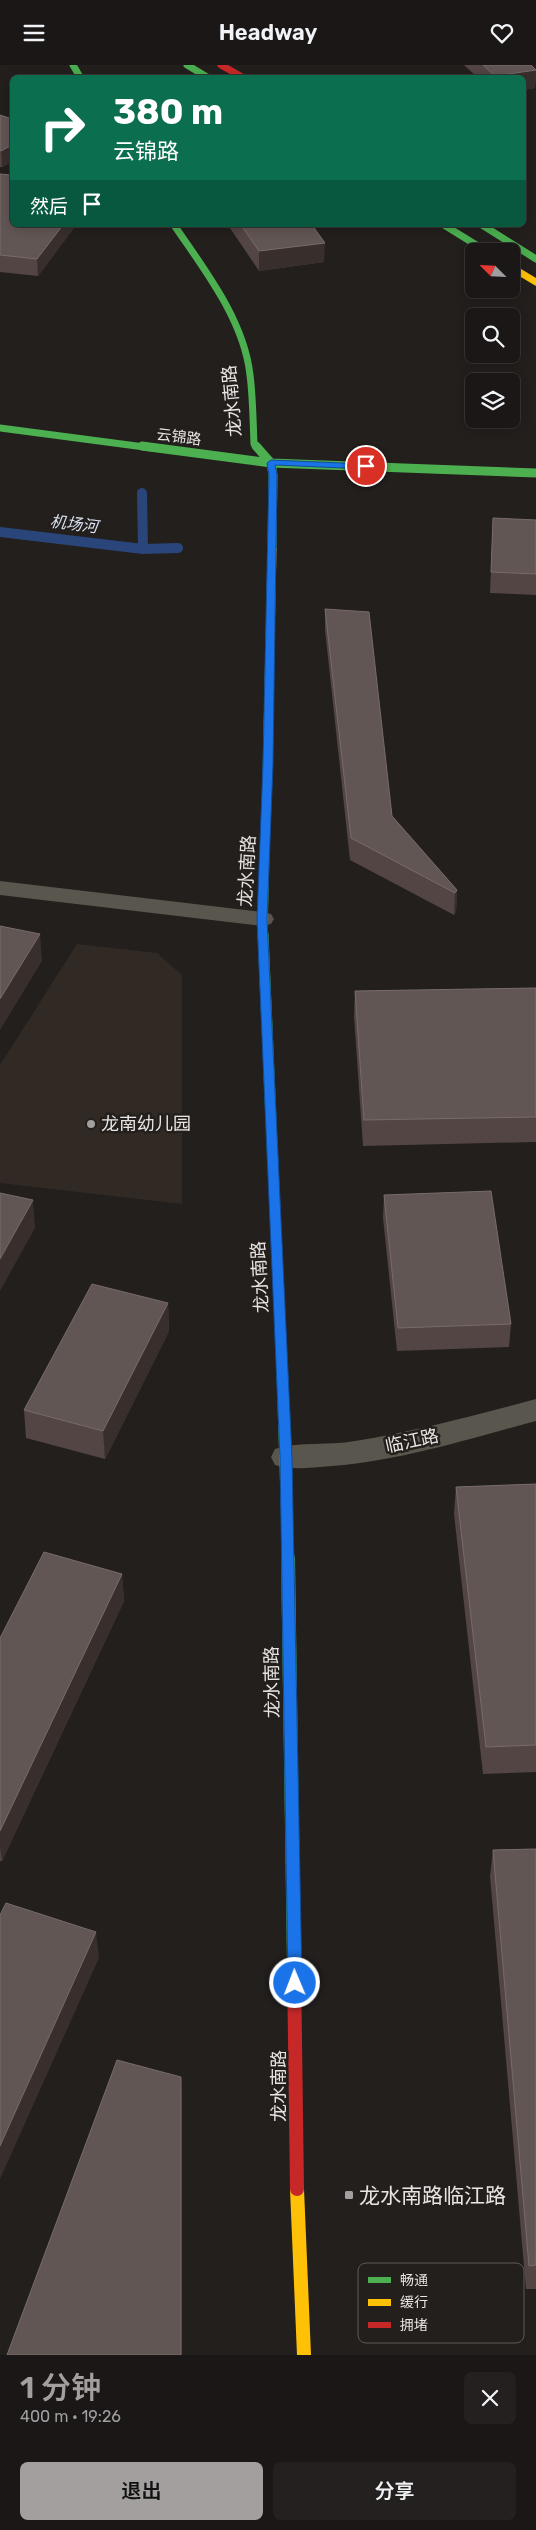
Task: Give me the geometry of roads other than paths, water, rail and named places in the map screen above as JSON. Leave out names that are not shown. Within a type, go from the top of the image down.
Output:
[{"type":"main road","points":[[187,65],[204,75]]},
{"type":"main road","points":[[221,65],[238,75]]},
{"type":"main road","name":"龙水南路","points":[[175,227],[223,299],[243,342],[252,392],[249,443],[271,463],[273,475],[267,792],[262,919],[286,1457],[297,2191],[304,2355]]},
{"type":"main road","points":[[447,227],[473,243]]},
{"type":"main road","points":[[485,227],[536,259]]},
{"type":"main road","points":[[520,272],[536,282]]},
{"type":"main road","name":"云锦路","points":[[0,428],[271,463],[536,473]]},
{"type":"street","points":[[0,888],[262,919]]},
{"type":"street","name":"临江路","points":[[286,1457],[348,1454],[412,1443],[536,1410]]},
{"type":"waterway","name":"机场河","points":[[142,493],[143,549]]},
{"type":"waterway","name":"机场河","points":[[0,532],[143,549]]},
{"type":"waterway","name":"机场河","points":[[143,549],[178,548]]},
{"type":"place","name":"龙南幼儿园","points":[[91,1124]]},
{"type":"place","name":"龙水南路临江路","points":[[349,2195]]}]
